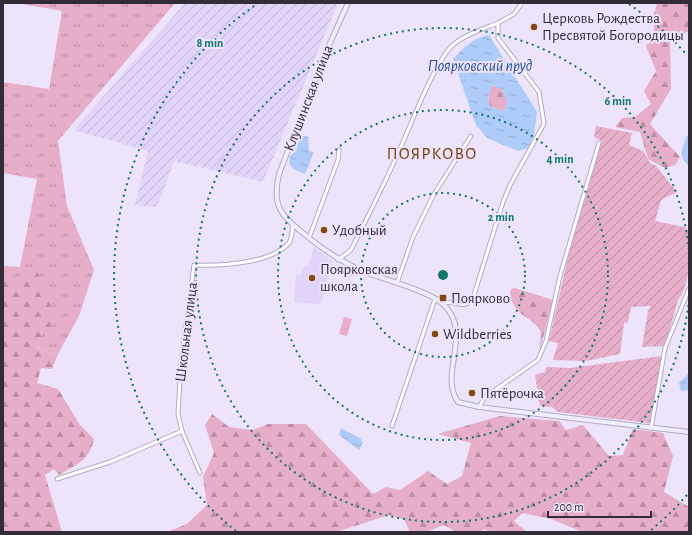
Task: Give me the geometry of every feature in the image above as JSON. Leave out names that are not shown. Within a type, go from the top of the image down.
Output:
[{"type":"main road","name":"Клушинская улица","points":[[293,225],[282,215],[277,205],[276,195],[279,174],[326,52],[348,3]]},
{"type":"main road","points":[[293,225],[338,260],[435,299],[443,304],[451,316],[456,331],[456,351],[451,379],[453,395],[458,402],[479,407],[689,432]]},
{"type":"street","points":[[338,260],[351,250],[395,160],[437,68],[446,53],[454,44],[477,31],[498,23],[514,14],[522,3]]},
{"type":"street","points":[[443,304],[448,301],[465,305],[469,304],[474,298],[503,202],[510,184],[544,124],[539,92],[498,38],[498,23]]},
{"type":"street","points":[[397,284],[413,237],[434,194],[471,136]]},
{"type":"street","points":[[479,407],[485,398],[538,360],[546,341],[560,276],[599,143]]},
{"type":"street","points":[[309,238],[338,160],[339,150]]},
{"type":"street","name":"Школьная улица","points":[[200,473],[182,431],[178,414],[180,363],[194,265],[228,265],[280,251],[290,242],[293,225]]},
{"type":"street","points":[[651,428],[666,348],[689,289]]},
{"type":"street","points":[[392,426],[435,299]]},
{"type":"street","points":[[57,479],[110,462],[182,431]]},
{"type":"shaded area","points":[[185,3],[338,3],[263,182],[174,161],[157,207],[135,205],[148,151],[74,130]]},
{"type":"shaded area","name":"Поярковская школа","points":[[314,247],[332,261],[321,304],[294,302],[296,275],[301,275],[304,266],[308,266]]},
{"type":"green space","points":[[17,3],[175,3],[58,141],[67,206],[94,270],[79,316],[58,354],[41,351],[37,345],[43,331],[3,277],[3,266],[20,267],[37,179],[3,173],[3,82],[49,89],[62,11]]},
{"type":"green space","points":[[657,3],[689,3],[689,31],[670,41],[671,89],[650,124],[680,157],[675,165],[665,168],[648,159],[640,132],[615,127],[622,118],[635,117],[651,104],[644,91],[656,71],[646,46],[654,37],[654,14]]},
{"type":"green space","points":[[493,85],[503,90],[507,104],[504,111],[491,107],[489,96]]},
{"type":"green space","points":[[596,126],[632,133],[629,145],[643,151],[650,163],[656,166],[677,192],[661,200],[655,221],[684,227],[689,231],[688,276],[686,285],[678,300],[665,346],[642,347],[648,311],[651,306],[631,307],[628,322],[624,323],[620,354],[586,361],[553,360],[558,343],[549,341],[571,244],[602,141],[594,137]]},
{"type":"green space","points":[[37,271],[48,296],[54,324],[43,331],[37,346],[41,351],[58,354],[52,369],[41,368],[37,383],[58,389],[80,425],[94,439],[89,452],[77,465],[59,475],[54,469],[45,475],[62,532],[3,532],[3,277],[12,288],[22,272]]},
{"type":"green space","points":[[515,288],[553,300],[540,349],[540,330],[514,306],[511,300],[511,289]]},
{"type":"green space","points":[[344,317],[352,319],[347,336],[339,334]]},
{"type":"green space","points":[[662,356],[650,423],[558,412],[552,407],[540,406],[535,375],[545,372],[546,367],[570,368]]},
{"type":"green space","points":[[212,414],[229,427],[253,430],[268,424],[306,424],[373,494],[386,487],[400,490],[428,471],[447,484],[462,476],[471,443],[438,434],[500,416],[559,421],[566,430],[583,425],[609,456],[623,455],[633,429],[663,433],[673,456],[664,492],[689,507],[689,532],[583,532],[551,519],[522,513],[514,521],[527,532],[492,532],[483,529],[482,532],[456,532],[444,525],[426,532],[410,532],[404,519],[389,515],[336,532],[167,532],[187,524],[207,505],[203,477],[214,453],[205,425]]},
{"type":"water","name":"Поярковский пруд","points":[[489,35],[537,112],[534,136],[528,148],[518,151],[487,138],[476,125],[453,59],[469,44],[483,36]],"holes":[[[493,85],[503,90],[507,104],[504,111],[491,107],[489,101],[489,93]]]},
{"type":"water","points":[[308,136],[309,151],[314,152],[305,174],[293,169],[289,163],[290,156],[296,151],[300,137]]},
{"type":"water","points":[[689,373],[689,390],[681,391],[679,383]]},
{"type":"water","points":[[341,428],[360,438],[363,443],[359,450],[339,435]]},
{"type":"waterway","points":[[689,138],[685,153],[685,156],[689,162]]},
{"type":"place","name":"Церковь Рождества Пресвятой Богородицы","points":[[534,27]]},
{"type":"place","name":"Удобный","points":[[324,230]]},
{"type":"place","name":"Поярковская школа","points":[[312,278]]},
{"type":"place","name":"Поярково","points":[[443,298]]},
{"type":"place","name":"Wildberries","points":[[435,334]]},
{"type":"place","name":"Пятёрочка","points":[[472,393]]},
{"type":"district","name":"ПОЯРКОВО","points":[[432,153]]}]
